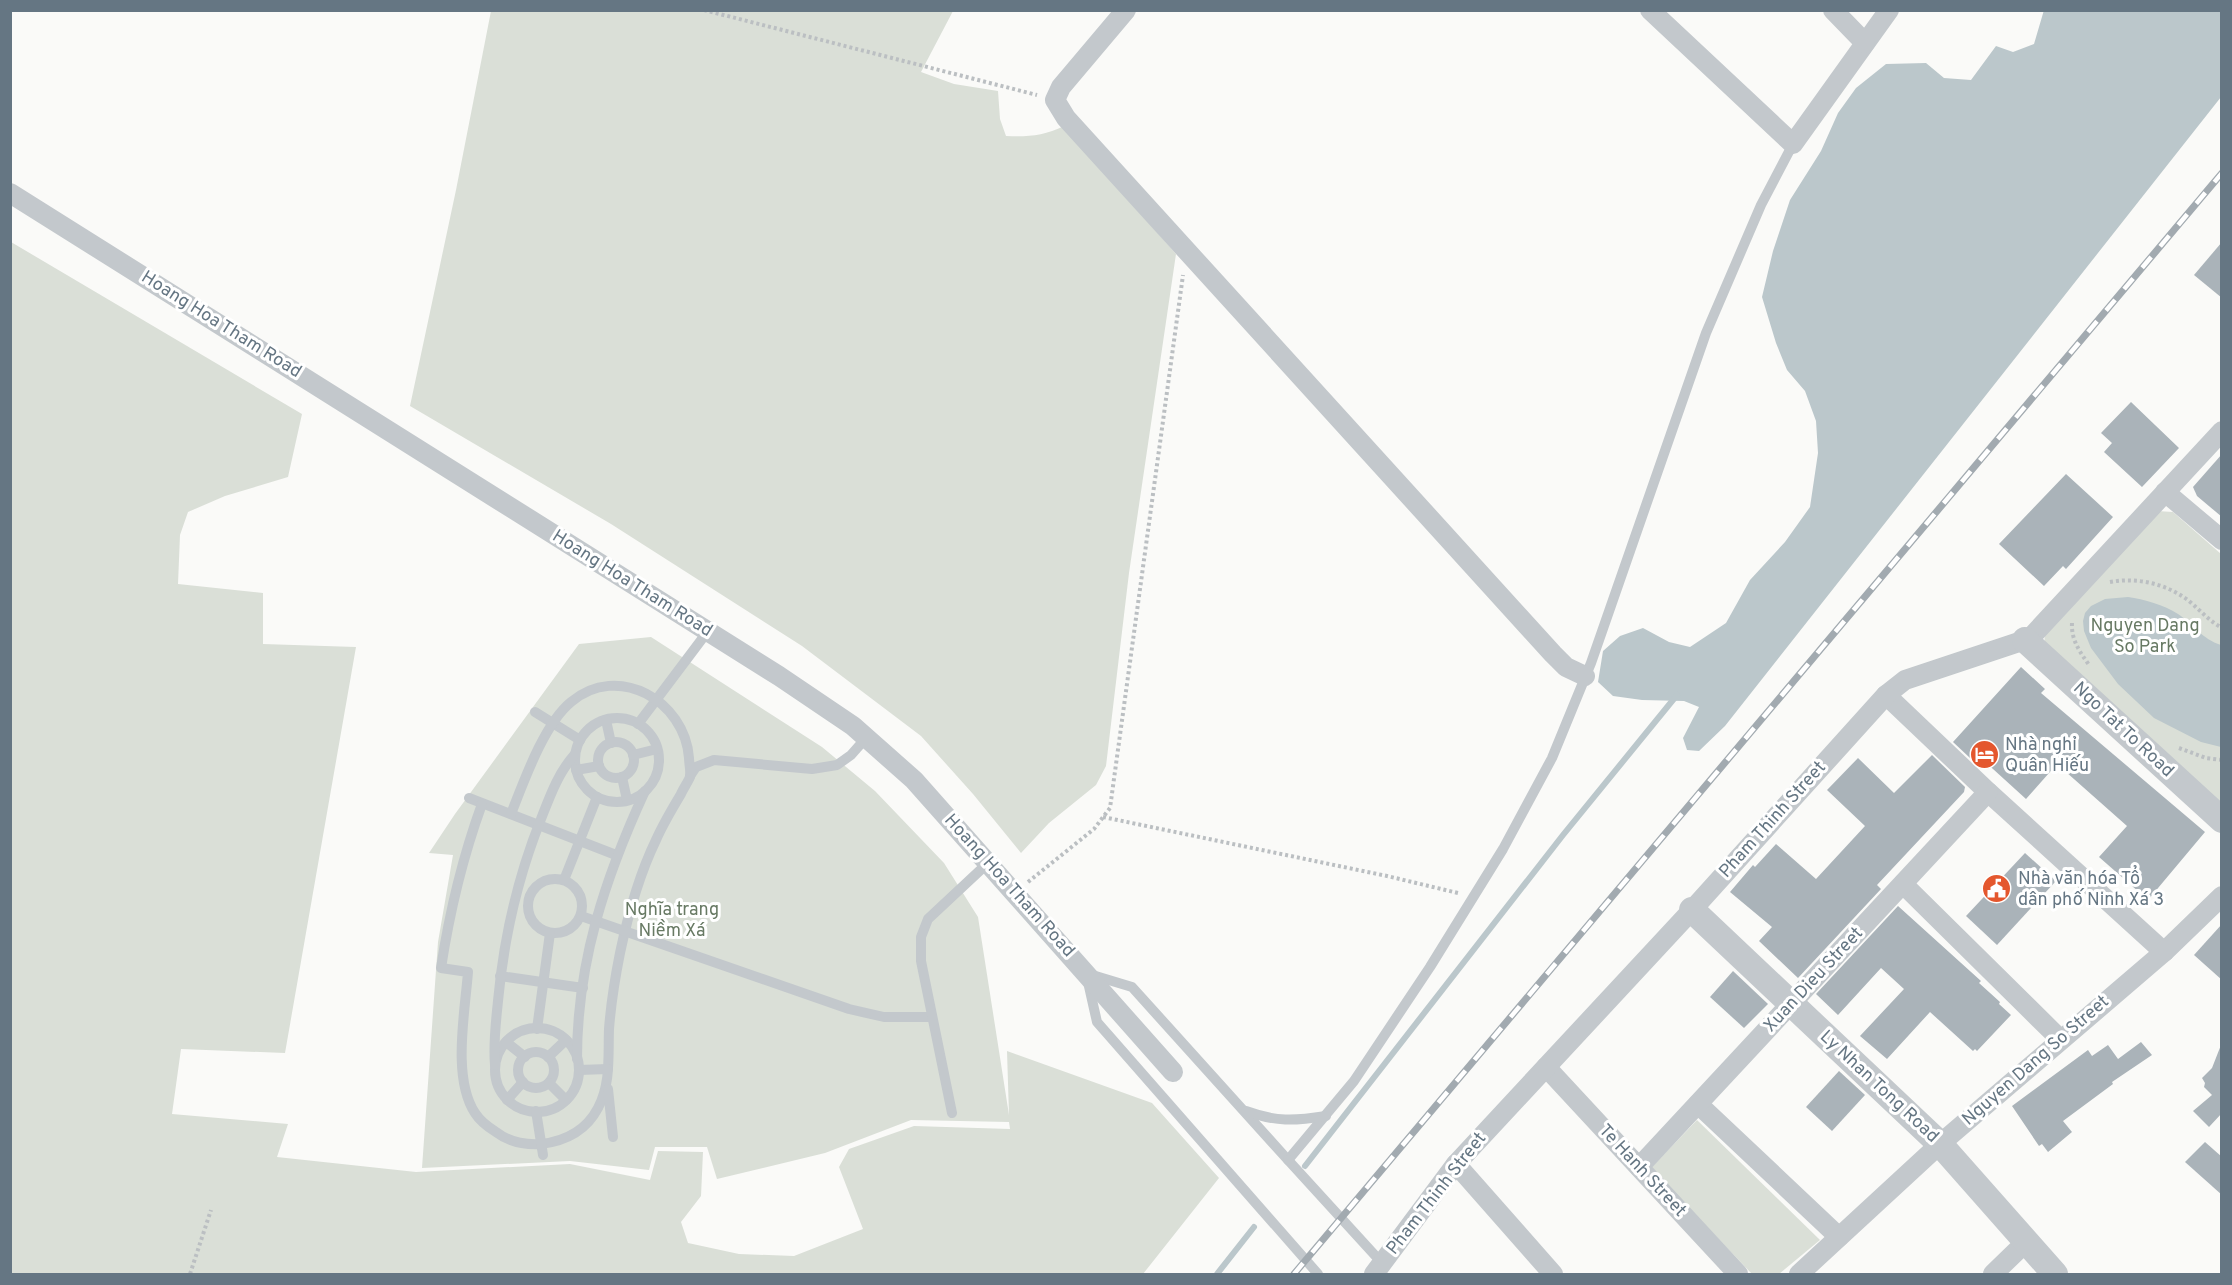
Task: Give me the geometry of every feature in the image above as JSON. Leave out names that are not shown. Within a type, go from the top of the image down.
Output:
[{"type":"street","points":[[1126,10],[1061,87],[1055,100],[1066,118],[1566,667],[1585,676]]},
{"type":"street","points":[[1650,10],[1792,144],[1889,10]]},
{"type":"street","points":[[1833,10],[1865,43]]},
{"type":"street","name":"Hoang Hoa Tham Road","points":[[10,193],[708,631],[853,726],[914,780],[1016,892],[1173,1072]]},
{"type":"street","name":"Pham Thinh Street","points":[[1378,1269],[1456,1164],[1692,910],[1886,695],[1905,680],[2025,640],[2033,634],[2222,431]]},
{"type":"street","points":[[2165,492],[2222,540]]},
{"type":"street","name":"Ngo Tat To Road","points":[[2025,640],[2222,820]]},
{"type":"street","points":[[1886,695],[1988,792],[2164,952]]},
{"type":"street","name":"Xuan Dieu Street","points":[[1639,1167],[1988,792]]},
{"type":"street","points":[[1903,884],[2060,1039]]},
{"type":"street","name":"Nguyen Dang So Street","points":[[1799,1275],[1940,1144],[2164,952],[2222,896]]},
{"type":"street","name":"Ly Nhan Tong Road","points":[[1692,910],[1940,1144],[2055,1275]]},
{"type":"street","name":"Te Hanh Street","points":[[1546,1067],[1738,1275]]},
{"type":"street","points":[[1698,1104],[1839,1237]]},
{"type":"street","points":[[1456,1164],[1553,1275]]},
{"type":"street","points":[[1993,1275],[2026,1242]]},
{"type":"lane","points":[[1288,1160],[1326,1116],[1360,1071],[1430,967],[1503,849],[1552,758],[1585,676],[1706,333],[1761,204],[1792,144]]},
{"type":"lane","points":[[638,724],[708,631]]},
{"type":"lane","points":[[511,814],[533,758],[563,709],[572,700],[603,687],[637,689],[649,693],[676,718],[685,733],[690,776]]},
{"type":"lane","points":[[535,712],[580,740]]},
{"type":"lane","points":[[623,718],[638,724],[649,733],[657,749],[657,772],[645,791],[616,855],[595,921],[583,988],[577,1082],[566,1100],[555,1108],[536,1112],[518,1107],[507,1100],[495,1077],[495,1031],[508,923],[527,858],[562,770],[575,754],[580,740],[594,725],[606,720],[623,718]]},
{"type":"lane","points":[[606,720],[611,743]]},
{"type":"lane","points":[[482,804],[449,912],[441,968],[468,972],[462,1047],[465,1087],[475,1114],[502,1137],[516,1142],[541,1144],[565,1139],[588,1124],[605,1095],[613,994],[634,897],[655,841],[696,767],[714,760],[812,769],[837,765],[851,755],[867,738]]},
{"type":"lane","points":[[611,743],[625,744],[633,755],[631,770],[622,777],[616,778],[604,775],[597,758],[602,747],[611,743]]},
{"type":"lane","points":[[633,755],[657,749]]},
{"type":"lane","points":[[575,754],[576,770],[587,789],[597,797],[609,801],[627,800],[645,791]]},
{"type":"lane","points":[[576,770],[599,766]]},
{"type":"lane","points":[[622,777],[627,800]]},
{"type":"lane","points":[[564,880],[597,797]]},
{"type":"lane","points":[[469,798],[616,855]]},
{"type":"lane","points":[[952,1113],[921,961],[921,937],[928,919],[989,862]]},
{"type":"lane","points":[[551,879],[564,880],[579,892],[583,908],[581,916],[571,929],[564,932],[550,933],[540,929],[530,916],[531,893],[543,882],[551,879]]},
{"type":"lane","points":[[581,916],[849,1009],[884,1017],[932,1017]]},
{"type":"lane","points":[[537,1029],[550,933]]},
{"type":"lane","points":[[1318,1275],[1097,1022],[1086,973],[1132,987],[1288,1160],[1378,1269]]},
{"type":"lane","points":[[500,976],[583,988]]},
{"type":"lane","points":[[495,1065],[499,1052],[506,1042],[523,1031],[537,1029],[553,1032],[566,1040],[578,1064]]},
{"type":"lane","points":[[548,1057],[566,1040]]},
{"type":"lane","points":[[506,1042],[525,1057]]},
{"type":"lane","points":[[540,1053],[548,1057],[554,1069],[554,1075],[549,1083],[536,1089],[522,1082],[518,1075],[519,1063],[528,1054],[540,1053]]},
{"type":"lane","points":[[578,1064],[608,1069]]},
{"type":"lane","points":[[507,1100],[522,1082]]},
{"type":"lane","points":[[607,1082],[613,1137]]},
{"type":"lane","points":[[549,1083],[566,1100]]},
{"type":"lane","points":[[1243,1110],[1264,1118],[1284,1121],[1326,1116]]},
{"type":"lane","points":[[536,1112],[543,1155]]},
{"type":"path","points":[[704,10],[1055,100]]},
{"type":"path","points":[[1016,892],[1094,829],[1110,808],[1186,251]]},
{"type":"path","points":[[2103,584],[2128,579],[2158,585],[2188,600],[2222,628]]},
{"type":"path","points":[[2073,615],[2072,634],[2080,652],[2094,672]]},
{"type":"path","points":[[2175,747],[2206,758],[2222,760]]},
{"type":"path","points":[[1103,817],[1387,876],[1473,897]]},
{"type":"path","points":[[190,1275],[211,1210]]},
{"type":"green space","points":[[491,11],[953,11],[921,72],[954,84],[998,91],[1000,119],[1006,136],[1035,135],[1064,126],[1176,254],[1129,573],[1106,766],[1096,785],[1049,823],[1021,853],[973,794],[921,736],[802,646],[611,524],[410,406]]},
{"type":"green space","name":"Nghĩa trang Niềm Xá","points":[[11,242],[302,414],[288,477],[225,496],[188,512],[180,535],[178,584],[263,593],[263,644],[356,647],[285,1053],[181,1049],[172,1114],[288,1124],[277,1157],[416,1172],[570,1164],[650,1180],[658,1151],[703,1152],[701,1196],[681,1222],[688,1243],[739,1254],[794,1256],[863,1229],[839,1167],[849,1149],[914,1126],[1010,1129],[1009,1122],[911,1120],[825,1153],[717,1179],[707,1147],[655,1147],[649,1170],[570,1161],[422,1168],[438,942],[453,855],[429,853],[579,644],[651,637],[822,747],[875,791],[944,863],[978,917],[1009,1115],[1007,1051],[1152,1103],[1219,1178],[1143,1274],[11,1274]]},
{"type":"green space","name":"Nguyen Dang So Park","points":[[2157,511],[2173,512],[2221,554],[2221,804],[2044,648],[2045,631]]},
{"type":"green space","points":[[1697,1120],[1820,1240],[1779,1274],[1752,1274],[1651,1168]]},
{"type":"shaded area","points":[[2044,10],[2221,11],[2221,97],[1725,726],[1699,751],[1687,750],[1683,738],[1699,707],[1684,701],[1642,700],[1613,696],[1598,682],[1603,651],[1620,636],[1643,628],[1669,642],[1690,647],[1726,623],[1750,580],[1785,542],[1810,507],[1818,453],[1816,421],[1805,391],[1787,370],[1762,297],[1773,251],[1790,200],[1821,151],[1838,113],[1856,88],[1886,64],[1926,63],[1944,78],[1971,80],[1996,46],[2013,52],[2034,44]]},
{"type":"shaded area","points":[[2128,597],[2154,603],[2172,611],[2209,639],[2221,645],[2221,747],[2201,742],[2154,718],[2118,684],[2091,648],[2084,631],[2085,613],[2091,606],[2105,599]]},
{"type":"building","points":[[2222,242],[2222,298],[2194,275]]},
{"type":"building","points":[[2131,402],[2179,448],[2142,487],[2104,452],[2112,443],[2101,433]]},
{"type":"building","points":[[2222,454],[2222,517],[2197,496],[2193,487]]},
{"type":"building","points":[[2066,474],[2113,517],[2066,569],[2063,566],[2044,586],[1999,544]]},
{"type":"building","points":[[2021,667],[2045,689],[2041,693],[2205,832],[2148,900],[2099,857],[2127,826],[2057,764],[2026,799],[1971,749],[1970,758],[1953,742]]},
{"type":"building","points":[[1932,755],[1965,787],[1964,792],[1877,885],[1881,889],[1798,978],[1759,941],[1772,927],[1730,892],[1753,865],[1755,867],[1776,844],[1816,879],[1865,826],[1827,790],[1858,758],[1894,793]]},
{"type":"building","points":[[2025,853],[2056,881],[1997,945],[1966,916]]},
{"type":"building","points":[[1898,906],[1981,981],[1979,983],[2011,1015],[1977,1051],[1975,1049],[1973,1051],[1930,1012],[1887,1059],[1860,1036],[1904,989],[1881,968],[1838,1015],[1816,994]]},
{"type":"building","points":[[2222,924],[2222,980],[2194,955]]},
{"type":"building","points":[[1733,971],[1768,1004],[1744,1028],[1710,997]]},
{"type":"building","points":[[2141,1042],[2152,1055],[2112,1082],[2113,1084],[2063,1121],[2072,1132],[2048,1152],[2042,1144],[2039,1146],[2012,1106],[2088,1050],[2092,1056],[2108,1045],[2118,1059]]},
{"type":"building","points":[[2221,1045],[2222,1113],[2209,1127],[2193,1111],[2212,1095],[2204,1087],[2205,1083],[2202,1078],[2212,1068]]},
{"type":"building","points":[[1839,1071],[1865,1095],[1832,1131],[1806,1107]]},
{"type":"building","points":[[2205,1142],[2222,1157],[2222,1195],[2185,1162]]},
{"type":"waterway","points":[[1305,1166],[1563,835],[1677,695]]},
{"type":"waterway","points":[[1217,1274],[1254,1227]]},
{"type":"railway","points":[[1294,1274],[2222,173]]},
{"type":"place","name":"Nhà nghỉ Quân Hiếu","points":[[1984,755]]},
{"type":"place","name":"Nhà văn hóa Tổ dân phố Ninh Xá 3","points":[[1997,889]]}]
